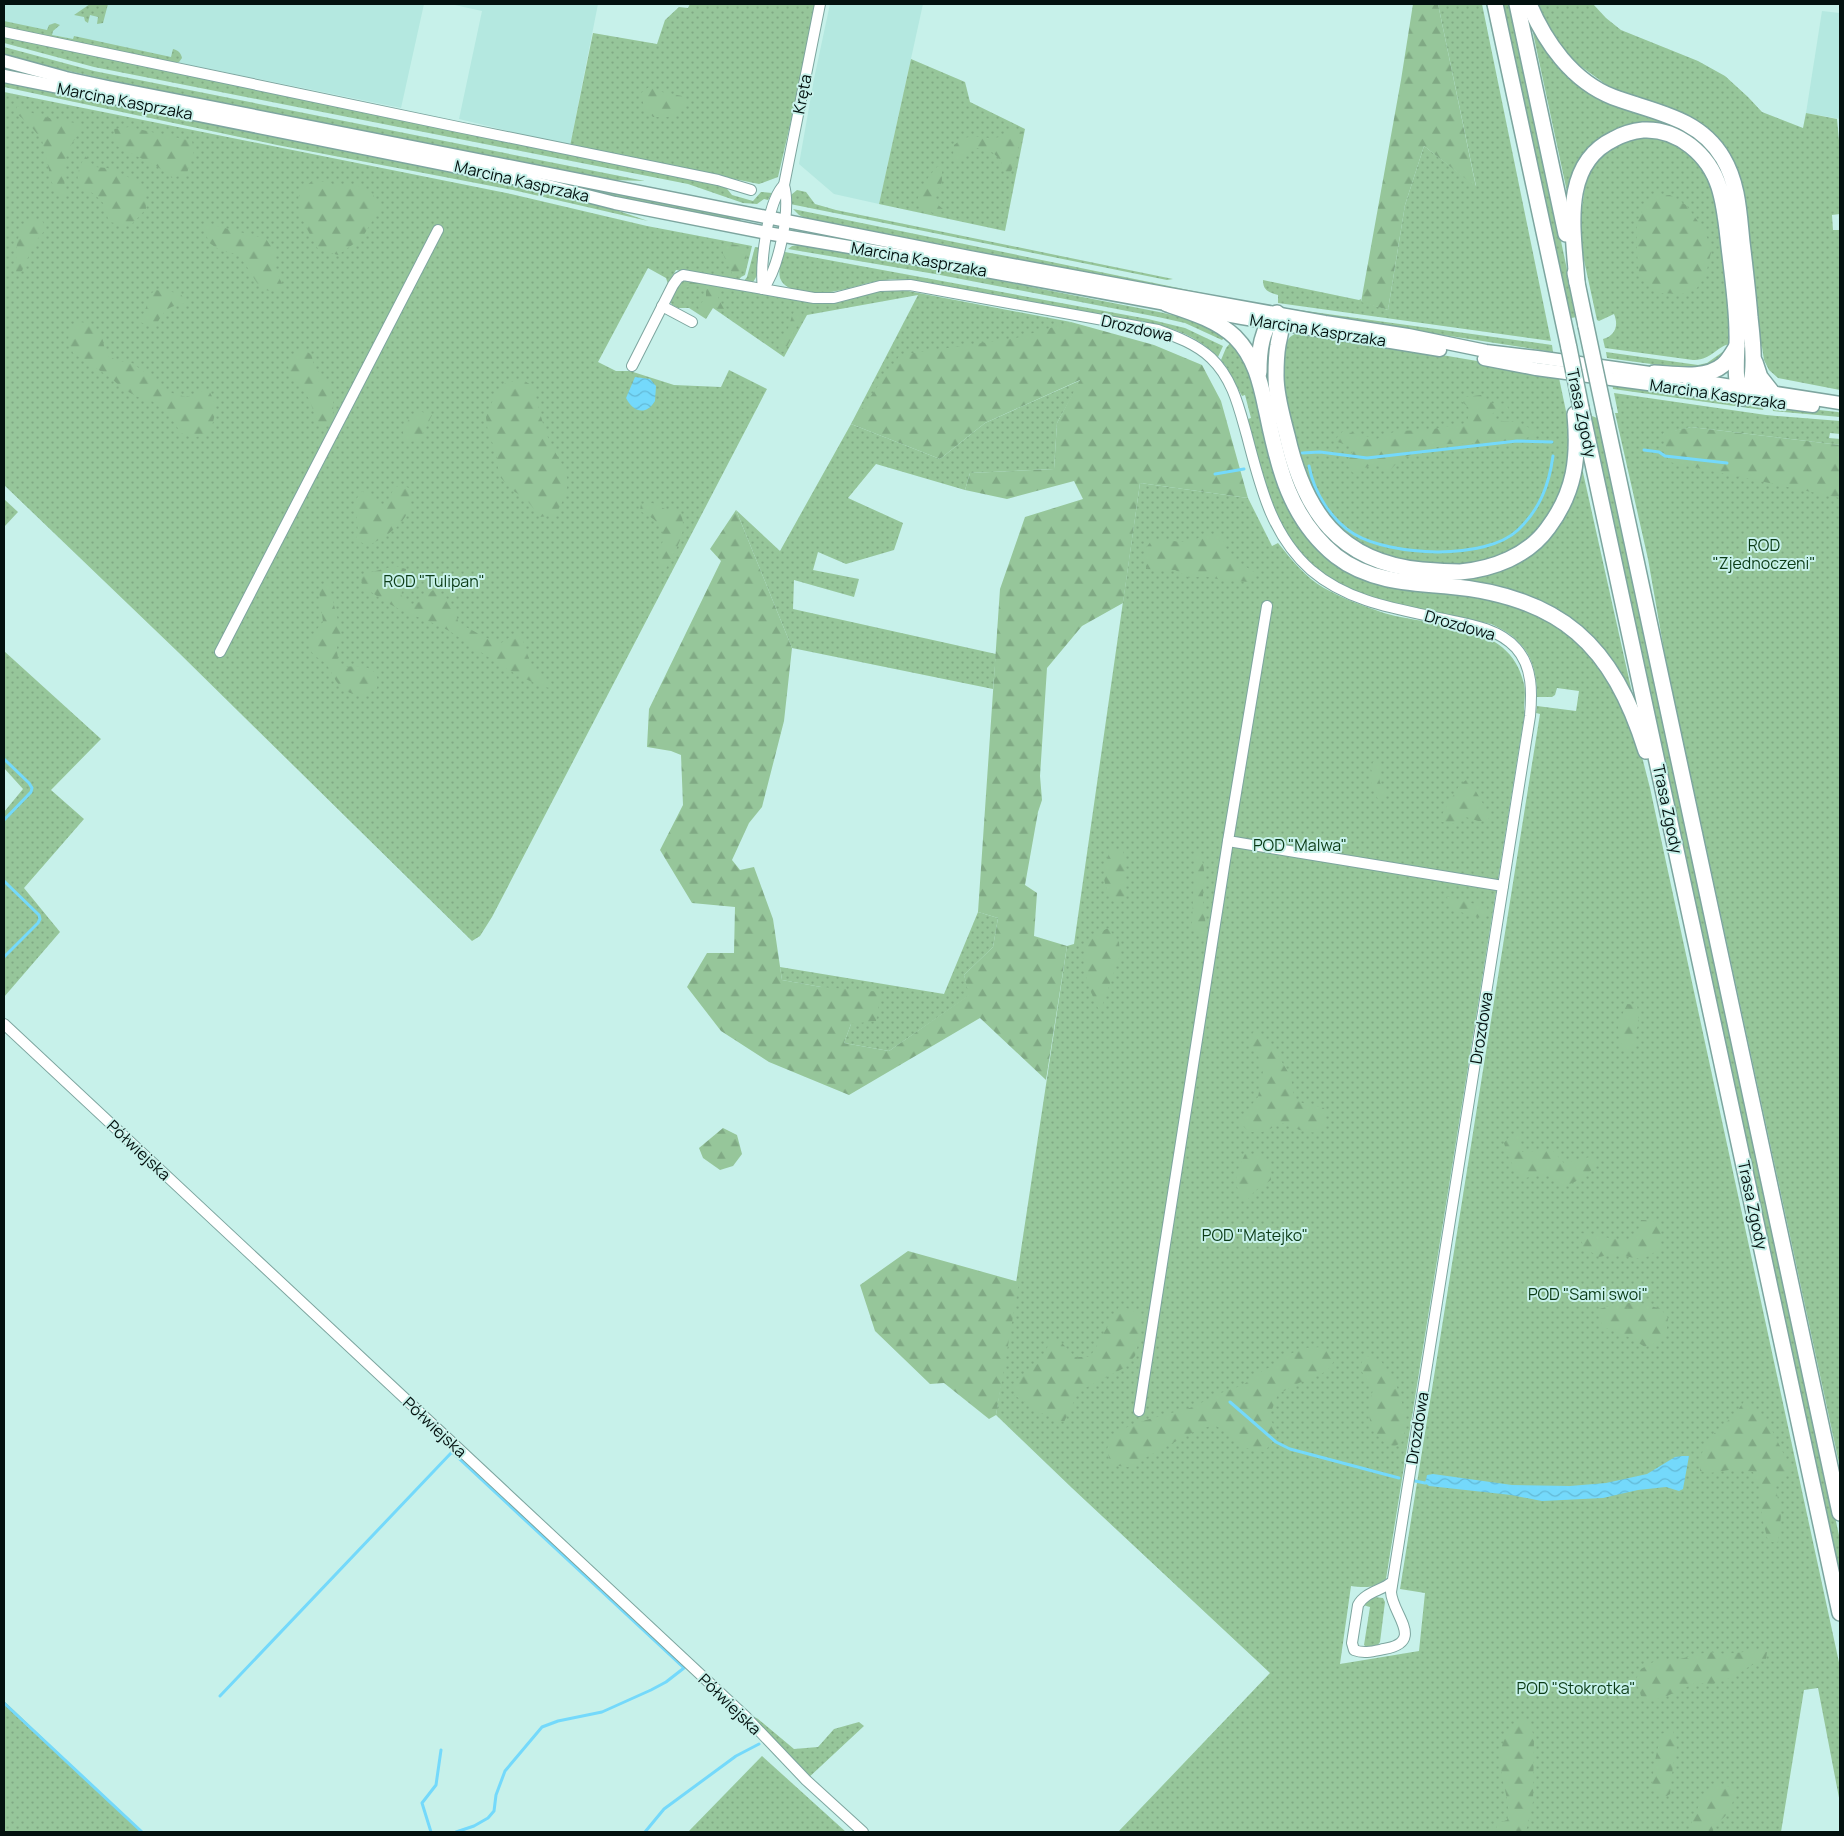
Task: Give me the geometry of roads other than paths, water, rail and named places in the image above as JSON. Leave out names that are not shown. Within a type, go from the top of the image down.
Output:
[{"type":"highway","name":"Trasa Zgody","points":[[1495,4],[1563,323],[1578,408],[1674,841],[1840,1613]]},
{"type":"highway","name":"Trasa Zgody","points":[[1517,4],[1840,1513]]},
{"type":"highway","points":[[1529,4],[1550,44],[1573,71],[1587,82],[1612,96],[1681,120],[1710,140],[1723,158],[1736,194],[1756,368],[1771,391]]},
{"type":"highway","points":[[1577,283],[1572,212],[1578,181],[1584,166],[1593,154],[1606,143],[1628,133],[1643,130],[1660,131],[1688,143],[1708,164],[1719,187],[1726,221],[1736,312],[1737,370],[1744,391]]},
{"type":"highway","points":[[1168,304],[1196,314],[1226,330],[1245,349],[1259,376],[1278,461],[1289,496],[1308,526],[1319,540],[1336,556],[1356,569],[1384,579],[1458,587],[1528,603],[1575,629],[1595,650],[1615,676],[1636,719],[1674,841]]},
{"type":"highway","points":[[1259,376],[1261,346],[1264,334],[1276,320]]},
{"type":"highway","points":[[1276,320],[1276,379],[1279,402],[1299,479],[1323,522],[1339,538],[1359,552],[1392,565],[1434,571],[1475,571],[1503,562],[1530,547],[1547,531],[1562,509],[1572,485],[1576,460],[1578,408]]},
{"type":"highway","points":[[1654,374],[1690,375],[1708,373],[1722,366],[1737,346]]},
{"type":"highway","points":[[1744,391],[1753,349]]},
{"type":"main road","name":"Marcina Kasprzaka","points":[[4,61],[66,78],[128,91],[997,262],[1276,320],[1536,369],[1744,391],[1771,391],[1835,402]]},
{"type":"main road","name":"Marcina Kasprzaka","points":[[4,76],[528,181],[615,202],[782,236],[1168,304],[1276,320],[1408,335],[1486,351],[1654,374],[1840,411]]},
{"type":"street","name":"Kręta","points":[[763,289],[774,268],[782,236],[787,196],[784,185],[820,4]]},
{"type":"street","points":[[4,32],[718,180],[751,190]]},
{"type":"street","name":"Kręta","points":[[763,289],[762,266],[769,217],[776,194],[784,185]]},
{"type":"street","points":[[220,652],[438,230]]},
{"type":"street","points":[[632,366],[673,285],[683,275],[763,289]]},
{"type":"street","name":"Drozdowa","points":[[763,289],[804,297],[825,298],[845,296],[880,286],[910,285],[1152,329],[1178,338],[1204,352],[1224,374],[1235,395],[1261,488],[1277,528],[1298,557],[1311,570],[1340,590],[1368,602],[1488,630],[1510,642],[1517,648],[1523,658],[1530,680],[1530,716],[1392,1582],[1392,1600],[1405,1626],[1405,1636],[1403,1640],[1392,1648],[1367,1652],[1354,1650],[1352,1643],[1358,1605],[1361,1599],[1385,1588],[1392,1582]]},
{"type":"street","points":[[662,306],[692,322]]},
{"type":"street","points":[[1139,1411],[1228,841],[1267,606]]},
{"type":"street","points":[[1228,841],[1503,886]]},
{"type":"street","name":"Półwiejska","points":[[4,1024],[746,1717],[806,1780],[863,1832]]},
{"type":"water","points":[[635,377],[650,379],[656,386],[655,401],[648,409],[636,409],[626,398]]},
{"type":"water","points":[[1689,1456],[1683,1489],[1679,1491],[1666,1487],[1638,1490],[1603,1498],[1542,1501],[1511,1495],[1429,1486],[1425,1483],[1427,1475],[1433,1474],[1512,1485],[1570,1486],[1606,1483],[1647,1474],[1675,1457]]},
{"type":"waterway","points":[[1302,453],[1320,452],[1367,458],[1517,441],[1552,442]]},
{"type":"waterway","points":[[1644,450],[1659,452],[1665,456],[1727,463]]},
{"type":"waterway","points":[[1309,466],[1319,496],[1338,521],[1354,534],[1391,547],[1413,551],[1438,552],[1484,547],[1503,540],[1518,530],[1538,505],[1546,487],[1553,456]]},
{"type":"waterway","points":[[1215,474],[1244,469]]},
{"type":"waterway","points":[[4,759],[32,788],[31,792],[4,820]]},
{"type":"waterway","points":[[4,881],[39,915],[40,919],[4,957]]},
{"type":"waterway","points":[[1230,1402],[1276,1442],[1290,1449],[1399,1478]]},
{"type":"waterway","points":[[220,1696],[452,1452],[684,1668],[666,1682],[602,1712],[558,1721],[542,1727],[505,1771],[496,1795],[494,1811],[488,1818],[474,1826],[456,1832]]},
{"type":"waterway","points":[[1415,1481],[1429,1482]]},
{"type":"waterway","points":[[4,1703],[142,1832]]},
{"type":"waterway","points":[[645,1832],[664,1809],[736,1756],[759,1744]]},
{"type":"waterway","points":[[431,1832],[422,1803],[436,1785],[441,1750]]},
{"type":"park label","name":"ROD \"Zjednoczeni\"","points":[[1764,554]]},
{"type":"park label","name":"ROD \"Tulipan\"","points":[[434,581]]},
{"type":"park label","name":"POD \"Malwa\"","points":[[1300,845]]},
{"type":"park label","name":"POD \"Matejko\"","points":[[1255,1235]]},
{"type":"park label","name":"POD \"Sami swoi\"","points":[[1588,1294]]},
{"type":"park label","name":"POD \"Stokrotka\"","points":[[1576,1688]]}]
